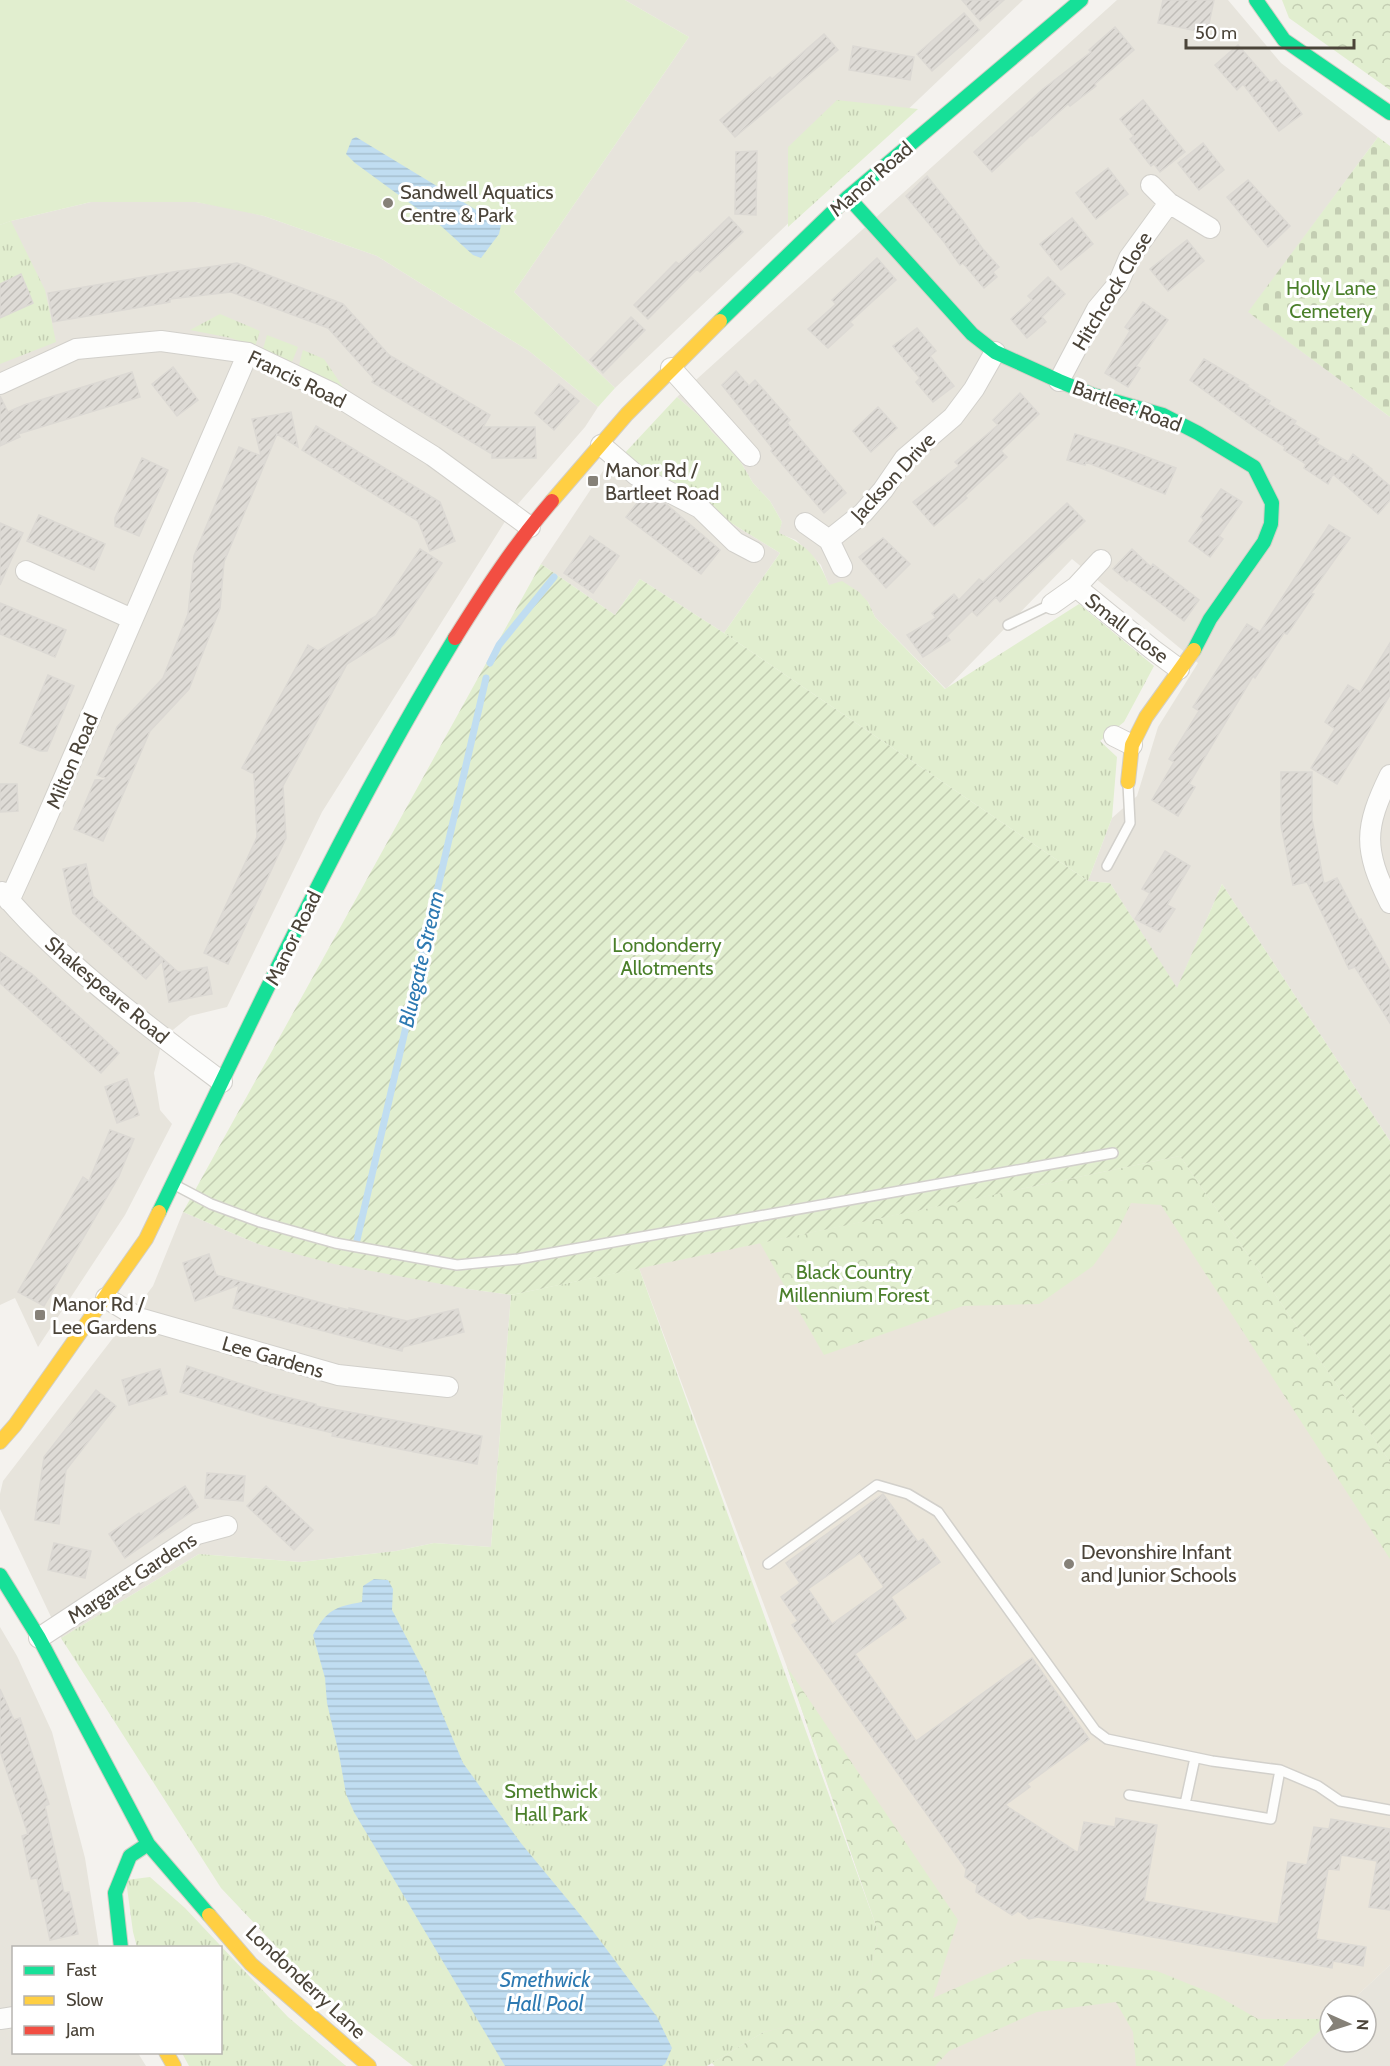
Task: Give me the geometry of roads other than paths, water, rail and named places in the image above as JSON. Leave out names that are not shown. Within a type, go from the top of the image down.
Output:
[{"type":"street","name":"Manor Road","points":[[0,1442],[15,1425],[146,1239],[336,849],[411,711],[490,581],[530,527],[671,368],[848,197],[1081,0]]},
{"type":"street","points":[[1256,0],[1284,40],[1390,113]]},
{"type":"street","points":[[1151,185],[1169,203],[1210,228]]},
{"type":"street","name":"Bartleet Road","points":[[848,197],[972,334],[995,352],[1093,395],[1163,415],[1198,433],[1254,467],[1272,503],[1271,524],[1264,542],[1210,619],[1196,647],[1146,717],[1132,745],[1128,782]]},
{"type":"street","name":"Hitchcock Close","points":[[1059,381],[1097,309],[1118,284],[1129,258],[1169,203]]},
{"type":"street","name":"Francis Road","points":[[0,384],[76,349],[161,341],[248,353],[332,393],[433,456],[530,527]]},
{"type":"street","name":"Jackson Drive","points":[[829,540],[863,513],[883,490],[905,458],[953,417],[974,389],[995,352]]},
{"type":"street","name":"Milton Road","points":[[5,896],[44,824],[248,353]]},
{"type":"street","points":[[671,368],[750,456]]},
{"type":"street","points":[[601,445],[636,475],[700,508],[735,542],[754,552]]},
{"type":"street","points":[[805,523],[829,540],[842,567]]},
{"type":"street","name":"Small Close","points":[[1052,604],[1076,587],[1101,560]]},
{"type":"street","points":[[26,572],[132,619]]},
{"type":"street","name":"Small Close","points":[[1076,587],[1179,669]]},
{"type":"street","points":[[1113,736],[1132,745]]},
{"type":"street","points":[[1390,775],[1375,806],[1369,837],[1376,875],[1390,903]]},
{"type":"street","name":"Shakespeare Road","points":[[5,896],[67,959],[142,1022],[222,1082]]},
{"type":"street","name":"Lee Gardens","points":[[106,1298],[139,1318],[338,1375],[448,1388]]},
{"type":"street","name":"Margaret Gardens","points":[[39,1638],[197,1534],[227,1526]]},
{"type":"street","name":"Londonderry Lane","points":[[0,1575],[39,1638],[148,1844],[251,1964],[369,2066]]},
{"type":"street","points":[[121,1946],[115,1893],[130,1856],[148,1844]]},
{"type":"lane","points":[[1008,625],[1052,604]]},
{"type":"lane","points":[[1107,866],[1130,823],[1128,782]]},
{"type":"lane","points":[[173,1184],[211,1204],[260,1222],[335,1242],[457,1265],[518,1259],[1113,1153]]},
{"type":"lane","points":[[768,1564],[877,1485],[908,1494],[938,1512],[1095,1730],[1107,1739],[1195,1758],[1280,1770],[1318,1786],[1340,1801],[1390,1810]]},
{"type":"lane","points":[[1185,1804],[1195,1758]]},
{"type":"lane","points":[[1129,1795],[1271,1819],[1280,1770]]},
{"type":"water","points":[[356,137],[501,225],[499,234],[481,258],[473,255],[441,226],[355,163],[346,154],[352,139]]},
{"type":"water","name":"Smethwick Hall Pool","points":[[374,1579],[388,1580],[393,1589],[392,1610],[425,1673],[463,1763],[520,1842],[587,1923],[657,2017],[672,2048],[662,2066],[505,2066],[354,1812],[346,1794],[327,1703],[325,1678],[313,1635],[332,1611],[362,1602],[363,1586]]},
{"type":"waterway","name":"Bluegate Stream","points":[[490,663],[499,645],[554,577]]},
{"type":"waterway","name":"Bluegate Stream","points":[[357,1240],[486,678]]},
{"type":"place","name":"Sandwell Aquatics Centre & Park","points":[[388,203]]},
{"type":"place","name":"Manor Rd / Bartleet Road","points":[[593,481]]},
{"type":"place","name":"Manor Rd / Lee Gardens","points":[[40,1315]]},
{"type":"place","name":"Devonshire Infant and Junior Schools","points":[[1069,1564]]},
{"type":"park label","name":"Holly Lane Cemetery","points":[[1331,300]]},
{"type":"park label","name":"Londonderry Allotments","points":[[667,956]]},
{"type":"park label","name":"Black Country Millennium Forest","points":[[854,1284]]},
{"type":"park label","name":"Smethwick Hall Park","points":[[551,1802]]}]
